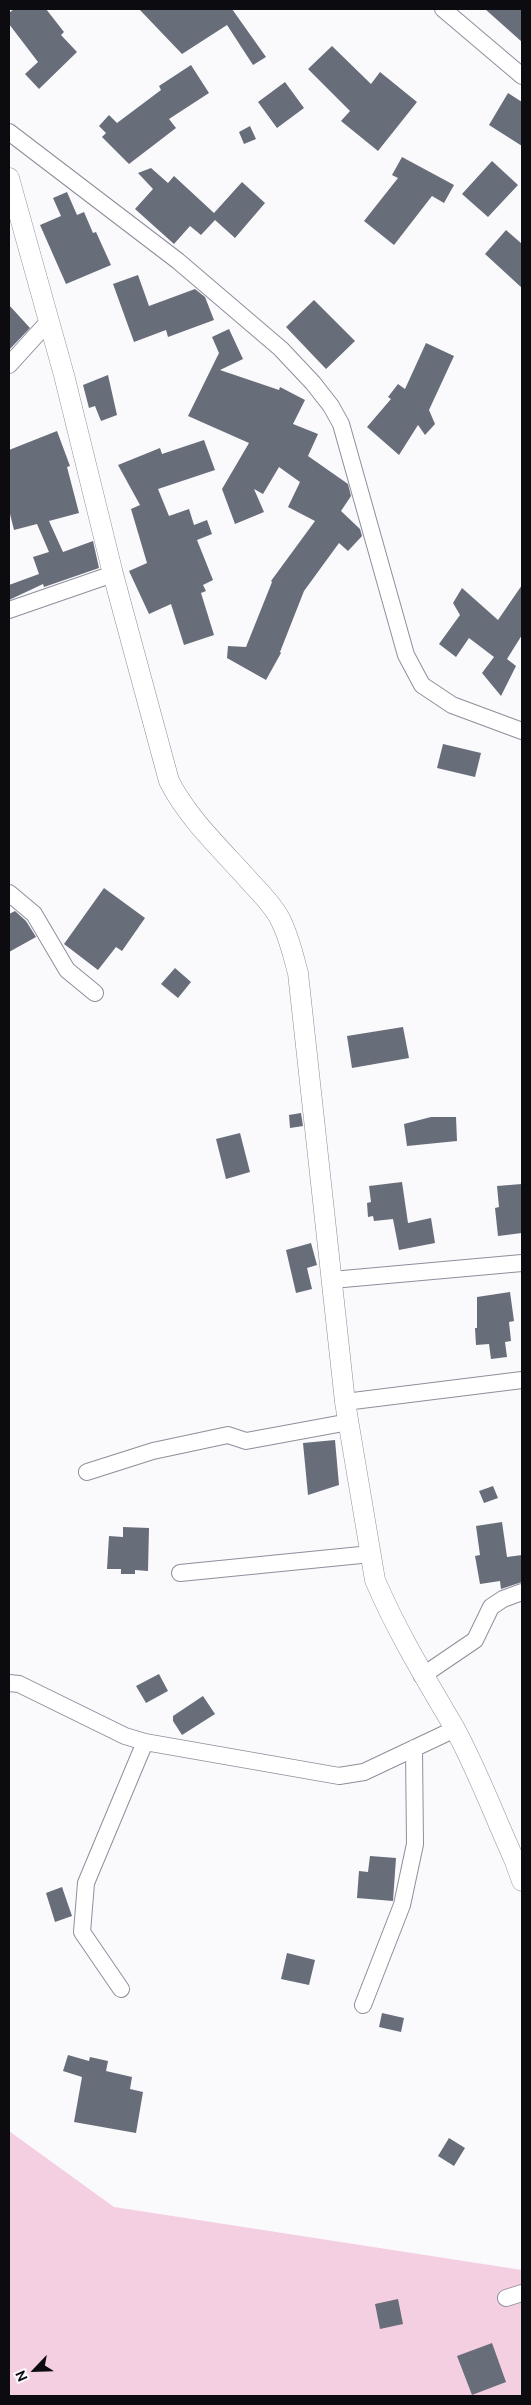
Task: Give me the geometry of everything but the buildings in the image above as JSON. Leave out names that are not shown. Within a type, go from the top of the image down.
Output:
[{"type":"street","points":[[443,9],[522,76]]},
{"type":"street","points":[[9,132],[178,261],[281,349],[313,383],[341,424],[406,655],[422,685],[452,705],[522,731]]},
{"type":"street","points":[[9,179],[49,320],[113,574],[169,781],[180,802],[192,818],[262,894],[279,918],[291,944],[298,974],[345,1402],[375,1580],[422,1676],[455,1729],[514,1858],[522,1881]]},
{"type":"street","points":[[9,365],[49,320]]},
{"type":"street","points":[[9,610],[113,574]]},
{"type":"street","points":[[9,893],[34,914],[67,970],[95,993]]},
{"type":"street","points":[[332,1280],[522,1264]]},
{"type":"street","points":[[345,1402],[522,1380]]},
{"type":"street","points":[[86,1472],[153,1451],[228,1435],[246,1441],[349,1422]]},
{"type":"street","points":[[180,1573],[371,1554]]},
{"type":"street","points":[[422,1676],[475,1640],[491,1607],[503,1599],[522,1592]]},
{"type":"street","points":[[9,1682],[18,1684],[126,1736],[145,1742],[339,1776],[364,1772],[455,1729]]},
{"type":"street","points":[[121,1989],[82,1932],[86,1883],[145,1742]]},
{"type":"street","points":[[363,2005],[402,1905],[415,1844],[414,1748]]},
{"type":"street","points":[[506,2298],[522,2293]]},
{"type":"shaded area","points":[[9,2131],[114,2207],[522,2270],[522,2396],[9,2396]]}]
